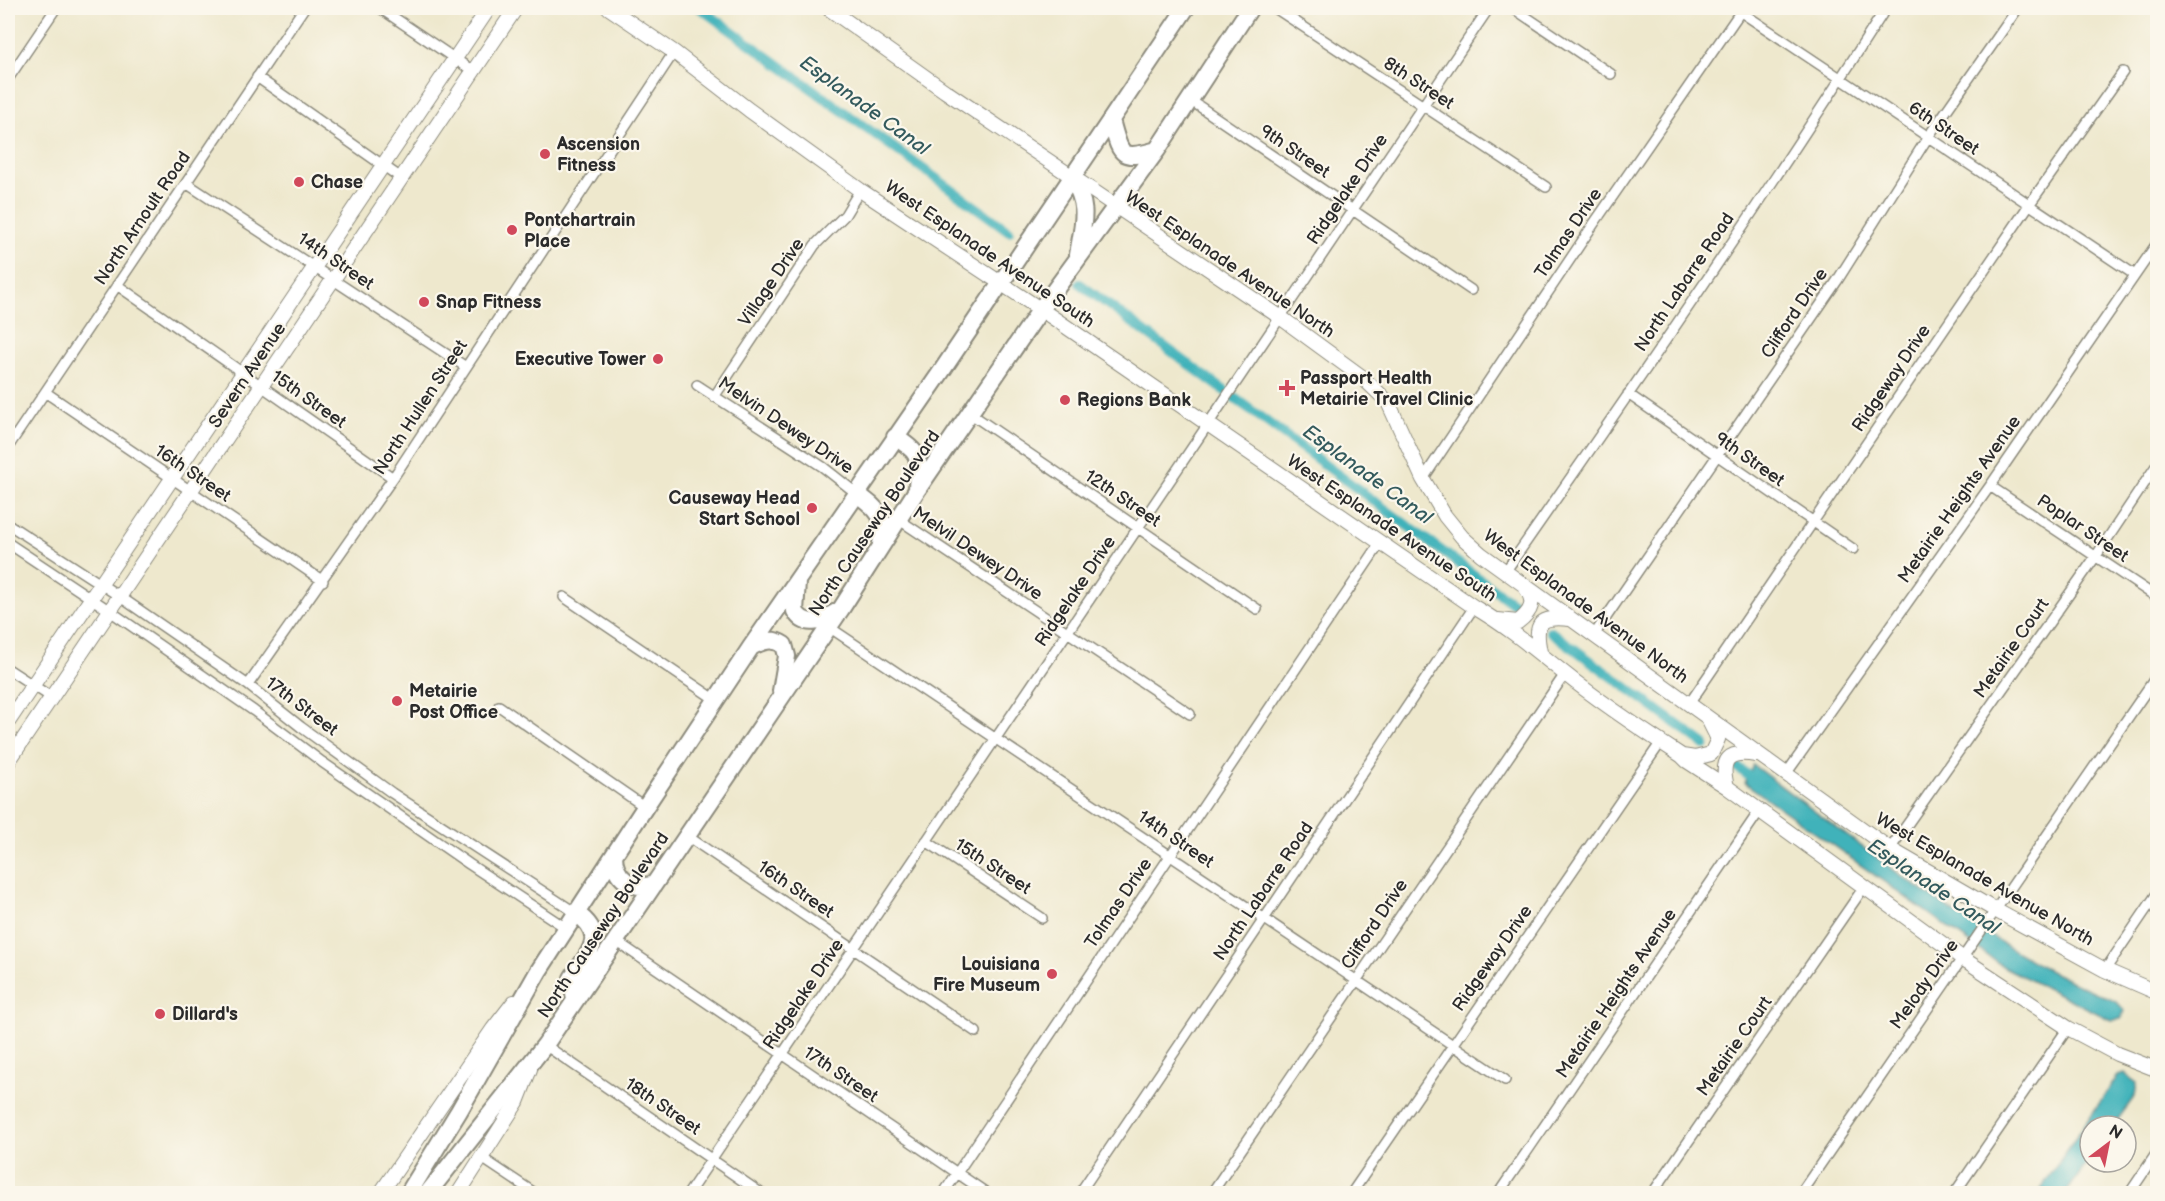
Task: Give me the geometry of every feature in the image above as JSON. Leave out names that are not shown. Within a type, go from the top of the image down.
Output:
[{"type":"highway","name":"North Causeway Boulevard","points":[[408,1194],[459,1111],[538,972],[645,807],[751,647],[1186,8]]},
{"type":"highway","name":"North Causeway Boulevard","points":[[428,1194],[545,1045],[829,627],[917,490],[1077,258],[1157,150],[1250,8]]},
{"type":"highway","points":[[1111,120],[1117,143],[1124,153],[1134,156],[1157,150]]},
{"type":"highway","points":[[1072,178],[1083,200],[1084,213],[1077,258]]},
{"type":"highway","points":[[895,437],[916,452],[917,490]]},
{"type":"highway","points":[[856,493],[876,509],[882,520],[884,530],[880,547]]},
{"type":"highway","points":[[798,578],[795,611],[806,622],[812,623],[824,619],[841,609]]},
{"type":"highway","points":[[751,647],[770,640],[784,645],[787,656],[779,698]]},
{"type":"highway","points":[[614,855],[617,872],[629,884],[646,886],[654,884]]},
{"type":"highway","points":[[575,1000],[572,978],[595,941],[587,921],[576,913]]},
{"type":"main road","name":"Severn Avenue","points":[[8,722],[489,8]]},
{"type":"main road","name":"Severn Avenue","points":[[8,762],[516,8]]},
{"type":"main road","name":"West Esplanade Avenue South","points":[[609,8],[674,52],[749,110],[860,190],[1041,309],[1496,620],[1565,674],[1687,761],[1728,787],[1864,887],[2068,1028],[2117,1054],[2157,1070]]},
{"type":"main road","name":"West Esplanade Avenue North","points":[[828,8],[945,92],[1280,317],[1362,376],[1388,402],[1423,479],[1445,516],[1462,537],[1505,572],[1890,849],[2105,970],[2157,993]]},
{"type":"main road","points":[[1496,620],[1508,623],[1518,622],[1524,617],[1531,605],[1531,596],[1523,585]]},
{"type":"main road","points":[[1539,652],[1536,633],[1540,624],[1548,619],[1572,619]]},
{"type":"main road","points":[[1682,756],[1703,757],[1711,754],[1716,747],[1718,739],[1708,717]]},
{"type":"main road","points":[[1728,787],[1724,773],[1728,759],[1740,752],[1761,756]]},
{"type":"main road","name":"North Causeway Boulevard","points":[[380,1194],[493,1029],[538,972]]},
{"type":"main road","name":"North Causeway Boulevard","points":[[458,1194],[517,1102],[533,1062]]},
{"type":"street","points":[[8,79],[56,8]]},
{"type":"street","name":"North Arnoult Road","points":[[8,447],[304,8]]},
{"type":"street","points":[[380,8],[473,71]]},
{"type":"street","name":"8th Street","points":[[1275,8],[1546,187]]},
{"type":"street","name":"Ridgelake Drive","points":[[688,1194],[1489,8]]},
{"type":"street","points":[[1513,8],[1611,74]]},
{"type":"street","name":"North Labarre Road","points":[[1505,572],[1628,394],[1886,8]]},
{"type":"street","name":"Clifford Drive","points":[[1594,635],[1837,281],[1928,137],[2018,8]]},
{"type":"street","name":"6th Street","points":[[1739,9],[2135,275]]},
{"type":"street","name":"Tolmas Drive","points":[[1423,479],[1739,9]]},
{"type":"street","name":"North Hullen Street","points":[[248,685],[393,478],[674,52]]},
{"type":"street","name":"Ridgeway Drive","points":[[1689,704],[2029,205],[2123,72]]},
{"type":"street","points":[[257,77],[401,178]]},
{"type":"street","name":"9th Street","points":[[1191,100],[1471,290]]},
{"type":"street","name":"14th Street","points":[[186,183],[466,367]]},
{"type":"street","name":"Village Drive","points":[[714,397],[815,245],[845,215],[860,190]]},
{"type":"street","name":"Metairie Heights Avenue","points":[[1786,774],[1990,486],[2157,242]]},
{"type":"street","name":"15th Street","points":[[117,285],[393,478]]},
{"type":"street","name":"Melvin Dewey Drive","points":[[697,385],[823,468],[856,493]]},
{"type":"street","name":"16th Street","points":[[45,392],[323,581]]},
{"type":"street","name":"9th Street","points":[[1628,394],[1853,549]]},
{"type":"street","name":"12th Street","points":[[971,414],[1257,609]]},
{"type":"street","name":"Metairie Court","points":[[1890,849],[2096,556],[2157,463]]},
{"type":"street","name":"Poplar Street","points":[[1990,486],[2157,598]]},
{"type":"street","name":"Melvil Dewey Drive","points":[[898,519],[1190,714]]},
{"type":"street","name":"17th Street","points":[[8,524],[120,596],[248,685],[301,727],[392,793],[576,913]]},
{"type":"street","name":"Tolmas Drive","points":[[943,1194],[1381,542]]},
{"type":"street","name":"17th Street","points":[[8,543],[254,711],[322,762],[469,864],[566,928]]},
{"type":"street","points":[[564,597],[716,700]]},
{"type":"street","name":"North Labarre Road","points":[[1079,1194],[1474,607]]},
{"type":"street","name":"14th Street","points":[[829,627],[1504,1080]]},
{"type":"street","points":[[8,669],[51,698]]},
{"type":"street","name":"Clifford Drive","points":[[1211,1194],[1565,674]]},
{"type":"street","name":"Melody Drive","points":[[1800,1194],[2157,674]]},
{"type":"street","points":[[499,706],[645,807]]},
{"type":"street","name":"Ridgeway Drive","points":[[1351,1194],[1661,742]]},
{"type":"street","name":"Metairie Heights Avenue","points":[[1498,1194],[1760,810]]},
{"type":"street","name":"16th Street","points":[[687,836],[975,1032]]},
{"type":"street","name":"15th Street","points":[[926,841],[1042,918]]},
{"type":"street","name":"Metairie Court","points":[[1652,1194],[1864,887]]},
{"type":"street","points":[[2105,970],[2157,892]]},
{"type":"street","name":"17th Street","points":[[616,941],[988,1194]]},
{"type":"street","points":[[1953,1194],[2068,1028]]},
{"type":"street","name":"18th Street","points":[[545,1045],[762,1194]]},
{"type":"street","points":[[2129,1194],[2157,1151]]},
{"type":"street","points":[[482,1158],[536,1194]]},
{"type":"water","points":[[1753,765],[1861,847],[1973,924],[2050,971],[2117,1002],[2124,1010],[2121,1019],[2111,1020],[2004,967],[1745,783]]},
{"type":"water","points":[[2125,1074],[2137,1083],[2135,1096],[2122,1114],[2092,1114],[2118,1076]]},
{"type":"water","points":[[2078,1134],[2079,1174],[2066,1193],[2038,1193]]},
{"type":"waterway","name":"Esplanade Canal","points":[[700,8],[1009,231]]},
{"type":"waterway","name":"Esplanade Canal","points":[[1080,284],[1519,608]]},
{"type":"waterway","name":"Esplanade Canal","points":[[1550,631],[1705,745]]},
{"type":"waterway","name":"Esplanade Canal","points":[[1737,767],[1758,783]]},
{"type":"place","name":"Ascension Fitness","points":[[545,154]]},
{"type":"place","name":"Chase","points":[[299,182]]},
{"type":"place","name":"Pontchartrain Place","points":[[512,230]]},
{"type":"place","name":"Snap Fitness","points":[[424,302]]},
{"type":"place","name":"Executive Tower","points":[[658,359]]},
{"type":"place","name":"Passport Health Metairie Travel Clinic","points":[[1287,388]]},
{"type":"place","name":"Regions Bank","points":[[1065,400]]},
{"type":"place","name":"Causeway Head Start School","points":[[812,508]]},
{"type":"place","name":"Metairie Post Office","points":[[397,701]]},
{"type":"place","name":"Louisiana Fire Museum","points":[[1052,974]]},
{"type":"place","name":"Dillard's","points":[[160,1014]]}]
